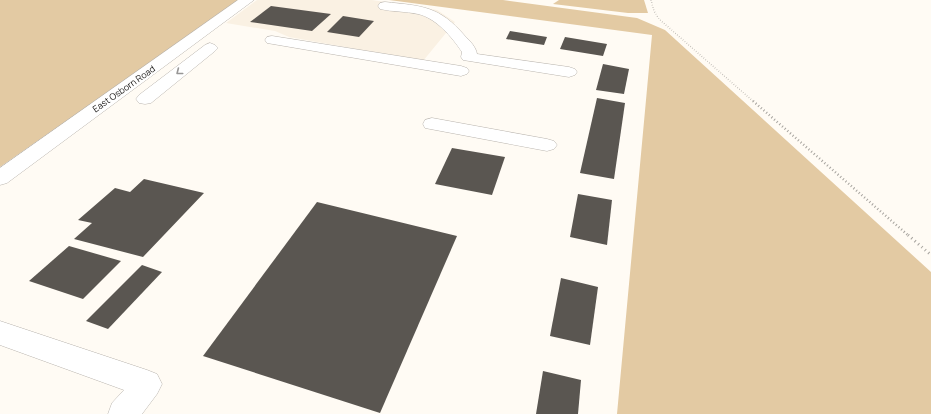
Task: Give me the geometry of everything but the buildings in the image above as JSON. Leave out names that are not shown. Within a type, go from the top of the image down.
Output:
[{"type":"street","name":"East Osborn Road","points":[[0,178],[221,27],[247,0]]},
{"type":"street","points":[[386,6],[433,14],[465,44],[470,52],[469,58],[569,72]]},
{"type":"street","points":[[272,40],[461,71]]},
{"type":"street","points":[[145,98],[210,48]]},
{"type":"street","points":[[432,124],[547,145]]},
{"type":"street","points":[[0,333],[147,384],[123,414]]},
{"type":"path","points":[[651,0],[654,11],[659,19],[931,255]]},
{"type":"shaded area","points":[[0,0],[240,0],[0,167]]},
{"type":"shaded area","points":[[257,0],[372,0],[437,10],[455,22],[423,61],[289,37],[275,31],[226,23]]},
{"type":"shaded area","points":[[389,0],[503,0],[637,18],[665,30],[931,272],[931,414],[617,414],[652,35]]},
{"type":"shaded area","points":[[559,0],[644,0],[648,13],[628,13],[553,4]]}]
